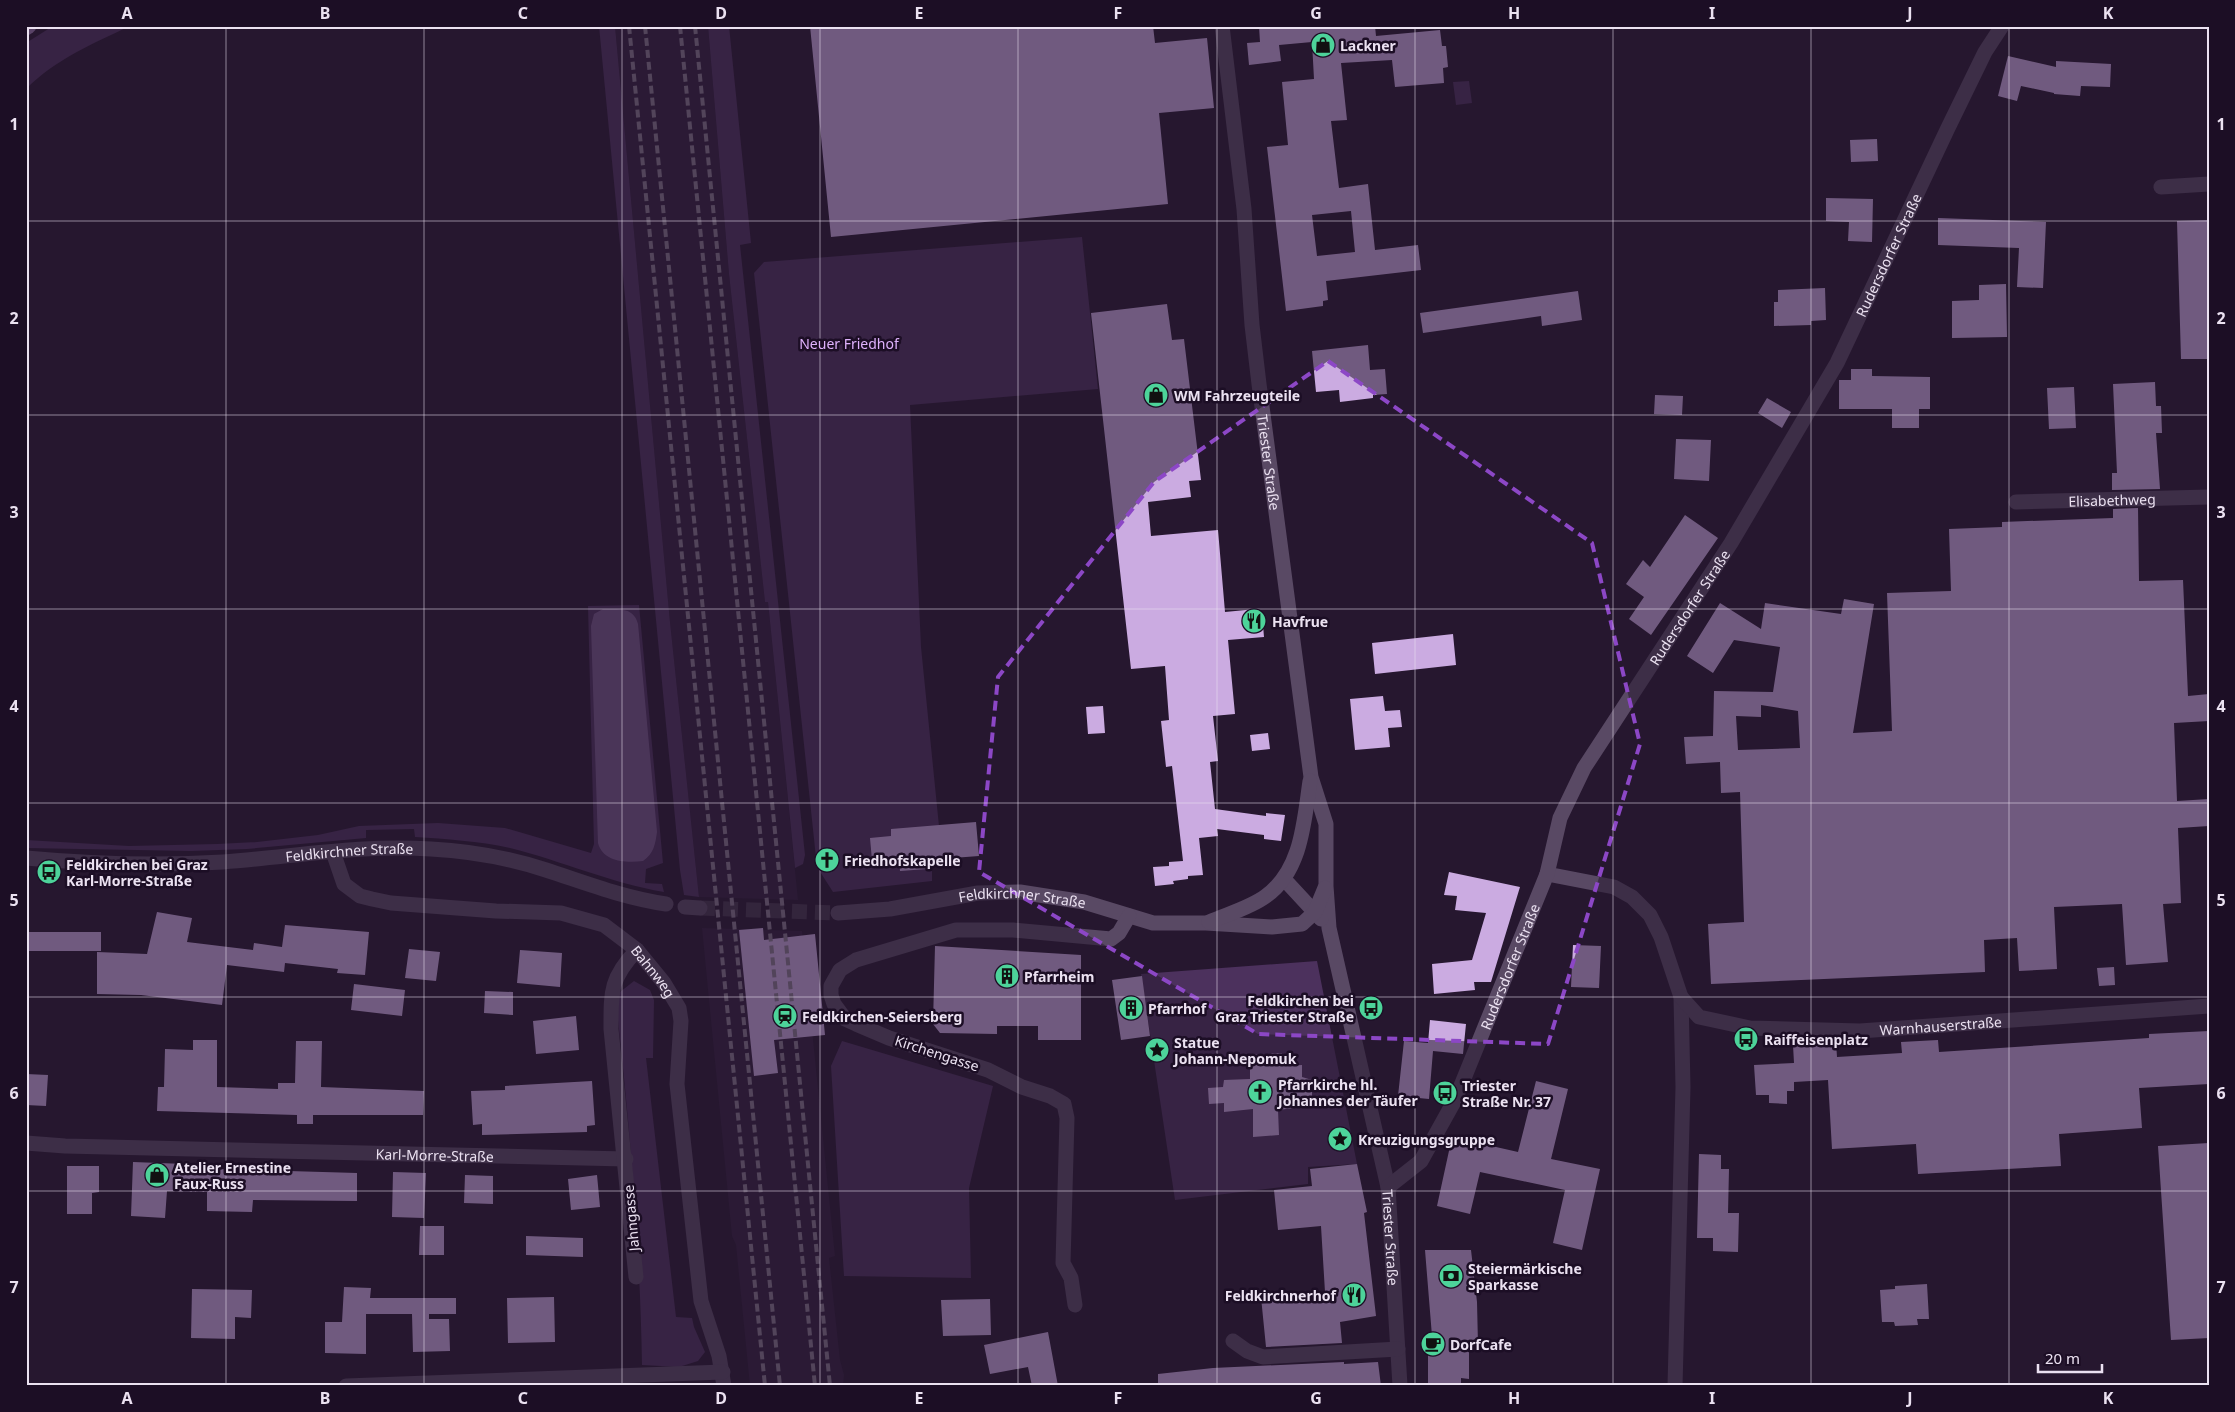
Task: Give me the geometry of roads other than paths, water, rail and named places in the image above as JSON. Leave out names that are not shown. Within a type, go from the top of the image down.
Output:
[{"type":"street","name":"Triester Straße","points":[[1222,26],[1244,210],[1252,325],[1311,777],[1326,824],[1326,886],[1329,928],[1373,1129],[1388,1187],[1400,1386]]},
{"type":"street","name":"Rudersdorfer Straße","points":[[1388,1187],[1421,1161],[1456,1098],[1547,874],[1560,818],[1584,768],[1731,543],[1837,364],[1946,130],[1985,52],[2002,26]]},
{"type":"street","points":[[2161,187],[2209,184]]},
{"type":"street","name":"Elisabethweg","points":[[2016,502],[2209,497]]},
{"type":"street","points":[[1206,923],[1265,897],[1284,880],[1301,840],[1311,777]]},
{"type":"street","name":"Feldkirchner Straße","points":[[26,858],[158,863],[220,862],[333,852],[410,848],[478,854],[538,868],[611,892],[666,904]]},
{"type":"street","name":"Bahnweg","points":[[333,852],[344,884],[360,896],[391,903],[496,911],[561,913],[604,925],[637,950],[673,996],[682,1021],[677,1084],[701,1302],[724,1379]]},
{"type":"street","name":"Warnhauserstraße","points":[[1547,874],[1614,887],[1632,897],[1650,915],[1661,937],[1681,997],[1683,1105],[1676,1386]]},
{"type":"street","points":[[1284,880],[1329,928]]},
{"type":"street","points":[[1315,912],[1326,886]]},
{"type":"street","name":"Feldkirchner Straße","points":[[838,913],[890,909],[956,896],[1000,892],[1062,897],[1154,923],[1206,923],[1272,927],[1302,924],[1315,912]]},
{"type":"street","name":"Kirchengasse","points":[[1075,1305],[1072,1278],[1063,1263],[1067,1118],[1064,1104],[1050,1096],[1022,1087],[988,1070],[889,1038],[856,1024],[846,1018],[834,1004],[831,986],[840,970],[856,960],[956,930],[1013,930],[1111,939],[1119,933],[1129,916]]},
{"type":"street","points":[[626,1159],[611,1029],[611,1005],[615,979],[621,967],[637,950]]},
{"type":"street","name":"Warnhauserstraße","points":[[1681,997],[1699,1017],[1750,1028],[1860,1031],[2209,1006]]},
{"type":"street","name":"Karl-Morre-Straße","points":[[26,1143],[65,1146],[626,1159]]},
{"type":"street","name":"Jahngasse","points":[[626,1159],[636,1277]]},
{"type":"street","points":[[1233,1341],[1247,1351],[1263,1357],[1398,1349]]},
{"type":"street","points":[[346,1386],[724,1379]]},
{"type":"tunnel","points":[[700,908],[838,913]]},
{"type":"railway","points":[[629,26],[765,1386]]},
{"type":"railway","points":[[645,26],[780,1386]]},
{"type":"railway","points":[[680,26],[815,1386]]},
{"type":"railway","points":[[695,26],[830,1386]]},
{"type":"place","name":"Lackner","points":[[1323,45]]},
{"type":"place","name":"WM Fahrzeugteile","points":[[1156,395]]},
{"type":"place","name":"Havfrue","points":[[1254,621]]},
{"type":"place","name":"Friedhofskapelle","points":[[827,860]]},
{"type":"place","name":"Feldkirchen bei Graz Karl-Morre-Straße","points":[[49,872]]},
{"type":"place","name":"Pfarrheim","points":[[1007,976]]},
{"type":"place","name":"Pfarrhof","points":[[1131,1008]]},
{"type":"place","name":"Feldkirchen bei Graz Triester Straße","points":[[1371,1008]]},
{"type":"place","name":"Feldkirchen-Seiersberg","points":[[785,1016]]},
{"type":"place","name":"Raiffeisenplatz","points":[[1746,1039]]},
{"type":"place","name":"Statue Johann-Nepomuk","points":[[1157,1050]]},
{"type":"place","name":"Pfarrkirche hl. Johannes der Täufer","points":[[1260,1092]]},
{"type":"place","name":"Triester Straße Nr. 37","points":[[1445,1093]]},
{"type":"place","name":"Kreuzigungsgruppe","points":[[1340,1139]]},
{"type":"place","name":"Atelier Ernestine Faux-Russ","points":[[157,1175]]},
{"type":"place","name":"Steiermärkische Sparkasse","points":[[1451,1276]]},
{"type":"place","name":"Feldkirchnerhof","points":[[1354,1295]]},
{"type":"place","name":"DorfCafe","points":[[1433,1344]]},
{"type":"park label","name":"Neuer Friedhof","points":[[849,343]]}]
